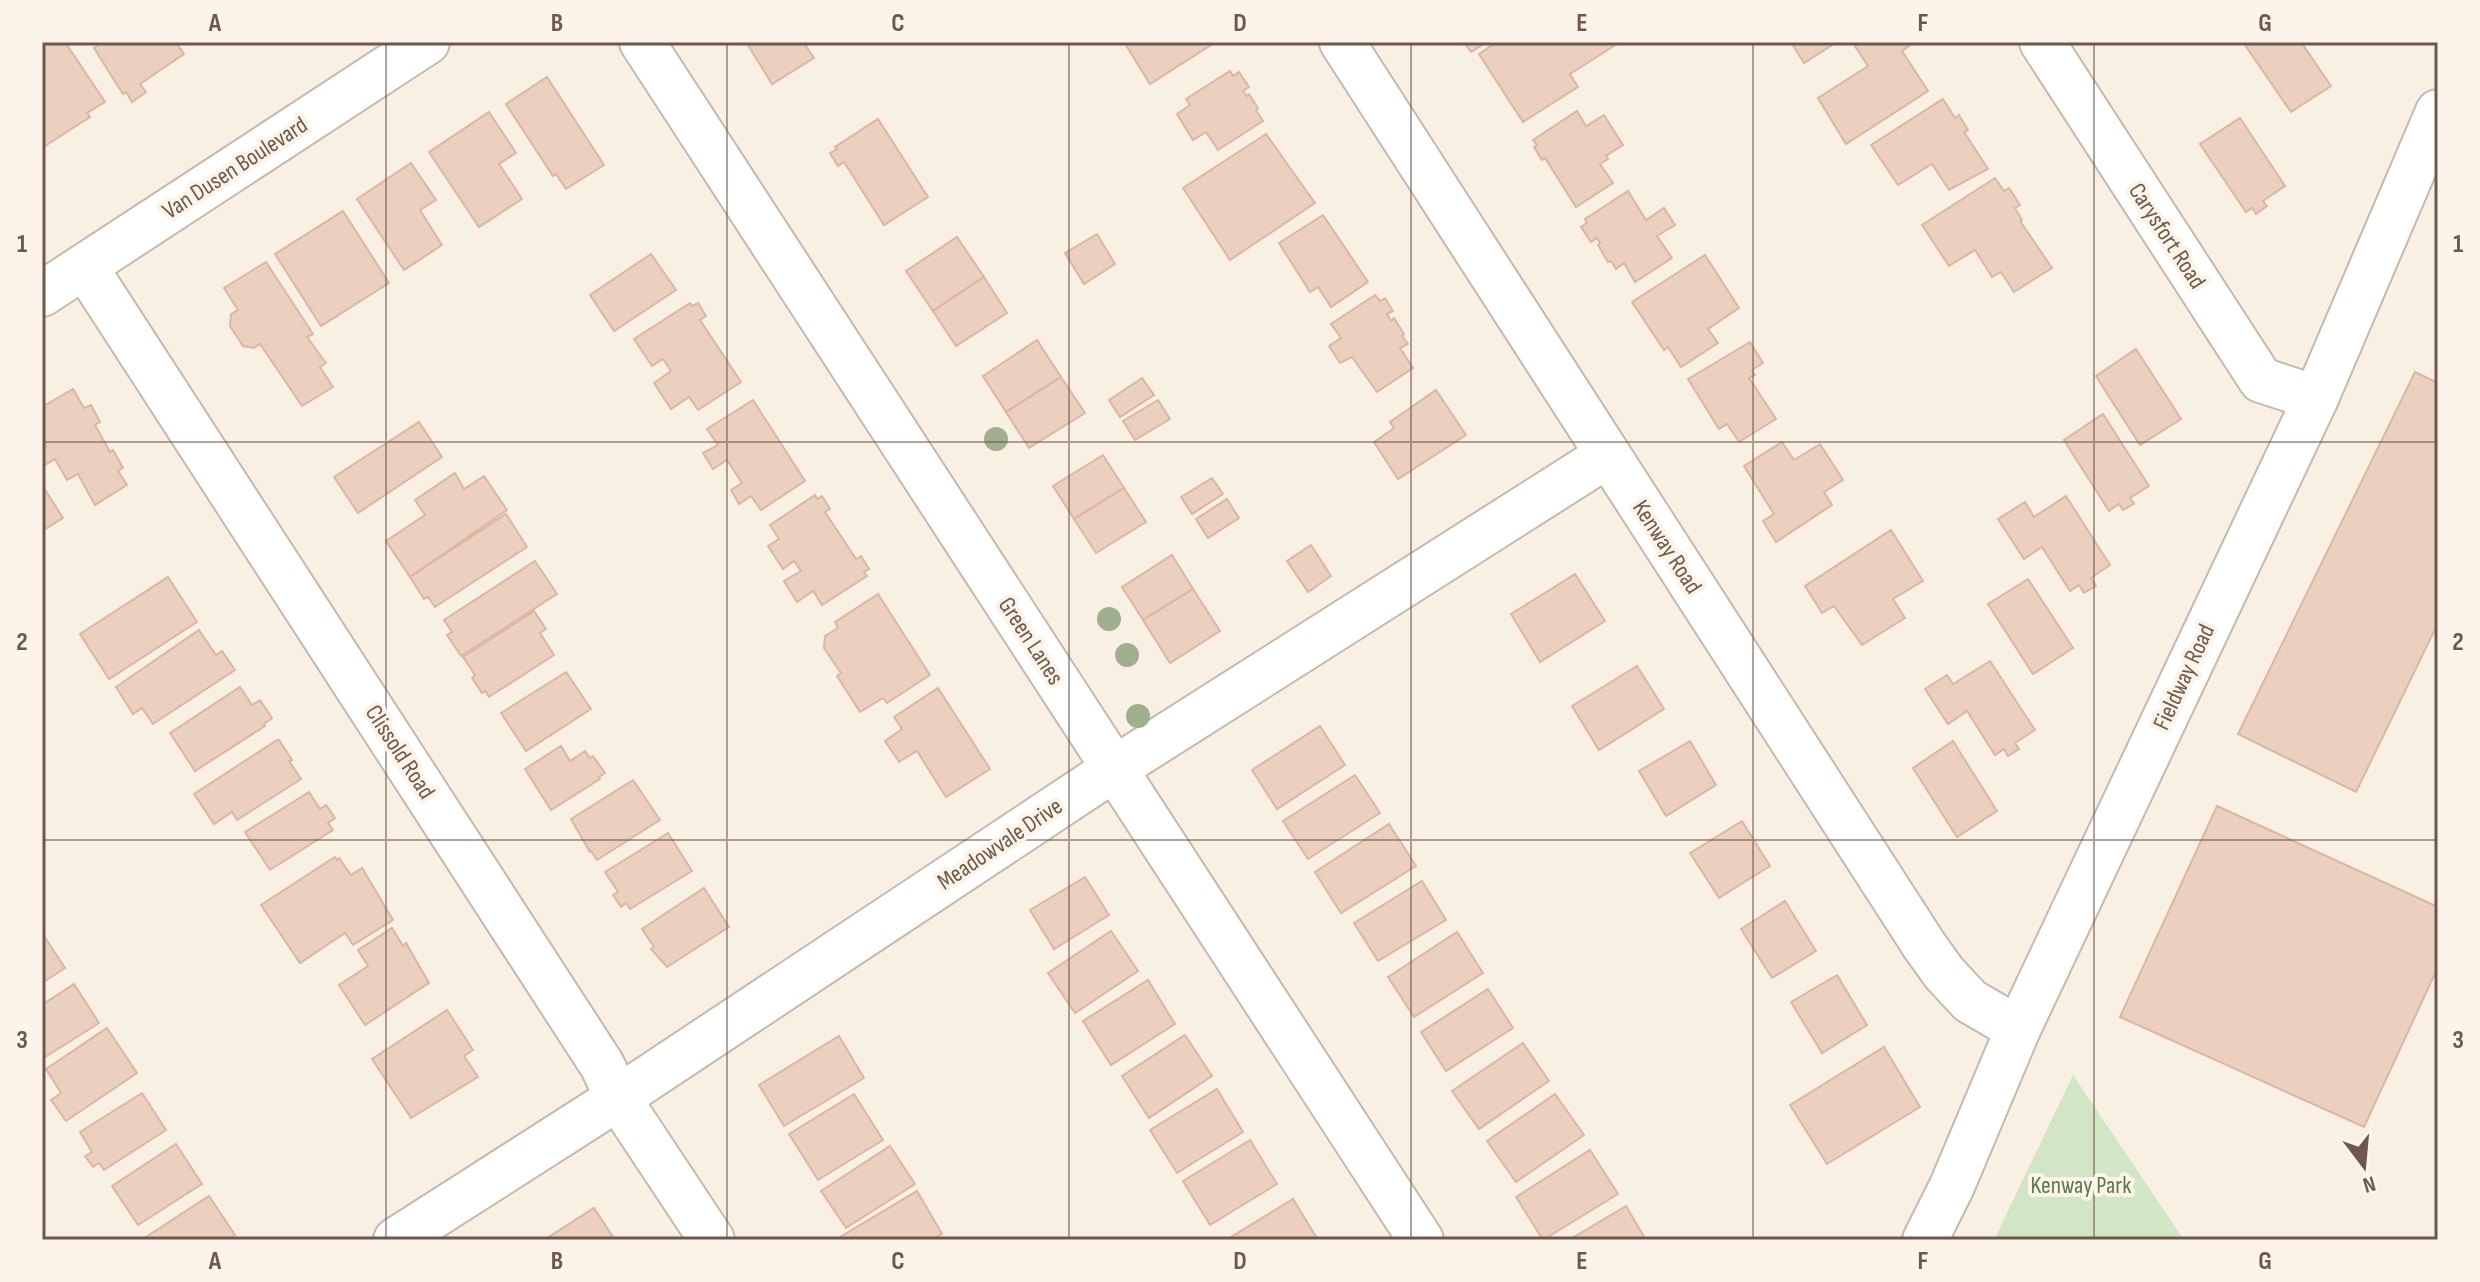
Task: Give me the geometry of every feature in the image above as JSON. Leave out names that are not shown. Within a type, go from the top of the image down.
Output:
[{"type":"street","name":"Van Dusen Boulevard","points":[[42,294],[427,42]]},
{"type":"street","name":"Green Lanes","points":[[642,42],[1421,1240]]},
{"type":"street","name":"Kenway Road","points":[[1342,42],[1944,973],[1970,1001],[2018,1029]]},
{"type":"street","name":"Carysfort Road","points":[[2042,42],[2261,380],[2316,398]]},
{"type":"street","name":"Fieldway Road","points":[[1925,1240],[1952,1186],[2018,1029],[2316,398],[2438,112]]},
{"type":"street","name":"Clissold Road","points":[[85,267],[712,1240]]},
{"type":"street","name":"Meadowvale Drive","points":[[396,1240],[618,1098],[1114,769],[1608,455]]},
{"type":"green space","name":"Kenway Park","points":[[2073,1075],[2184,1240],[1994,1240]]},
{"type":"building","points":[[49,42],[65,42],[105,102],[87,113],[90,117],[42,148],[42,47]]},
{"type":"building","points":[[103,42],[176,42],[184,54],[140,84],[146,92],[132,102],[126,92],[123,94],[94,48]]},
{"type":"building","points":[[746,42],[803,42],[814,58],[772,84]]},
{"type":"building","points":[[1124,42],[1213,42],[1214,43],[1150,84]]},
{"type":"building","points":[[1464,42],[1487,42],[1471,52]]},
{"type":"building","points":[[1497,42],[1617,44],[1570,74],[1578,87],[1523,122],[1479,54]]},
{"type":"building","points":[[1791,42],[1837,42],[1804,63]]},
{"type":"building","points":[[1862,42],[1906,42],[1909,46],[1902,51],[1928,91],[1846,144],[1818,98],[1868,66],[1855,46]]},
{"type":"building","points":[[2249,42],[2301,42],[2331,86],[2291,112],[2245,45]]},
{"type":"building","points":[[1230,71],[1233,76],[1239,72],[1249,87],[1243,91],[1247,96],[1249,94],[1263,121],[1218,150],[1206,132],[1193,140],[1177,114],[1190,105],[1186,99]]},
{"type":"building","points":[[547,77],[604,165],[566,189],[556,174],[553,176],[506,104]]},
{"type":"building","points":[[1943,99],[1955,118],[1959,115],[1968,130],[1964,132],[1988,169],[1949,190],[1932,164],[1898,185],[1871,145]]},
{"type":"building","points":[[1577,111],[1586,126],[1604,115],[1623,145],[1600,164],[1613,183],[1576,207],[1545,158],[1542,160],[1533,140]]},
{"type":"building","points":[[489,112],[516,153],[499,164],[522,199],[479,227],[429,152]]},
{"type":"building","points":[[2240,118],[2285,186],[2263,201],[2267,206],[2256,214],[2252,208],[2246,212],[2200,144]]},
{"type":"building","points":[[878,119],[928,197],[884,225],[844,162],[838,166],[830,153]]},
{"type":"building","points":[[1266,134],[1315,203],[1230,260],[1183,188]]},
{"type":"building","points":[[411,163],[436,200],[420,210],[442,245],[404,270],[357,199]]},
{"type":"building","points":[[1995,178],[2004,191],[2009,188],[2020,205],[2015,208],[2020,221],[2052,268],[2014,292],[2001,272],[1992,277],[1975,250],[1949,266],[1922,225]]},
{"type":"building","points":[[1628,191],[1646,220],[1664,208],[1675,225],[1657,236],[1672,258],[1635,282],[1624,263],[1616,269],[1611,261],[1608,262],[1597,238],[1591,242],[1581,227],[1587,223],[1585,219]]},
{"type":"building","points":[[343,211],[389,283],[321,326],[275,254]]},
{"type":"building","points":[[1323,215],[1368,282],[1331,307],[1318,287],[1310,292],[1279,243]]},
{"type":"building","points":[[1097,234],[1115,264],[1084,284],[1065,253]]},
{"type":"building","points":[[957,237],[984,277],[933,311],[906,271]]},
{"type":"building","points":[[651,254],[676,290],[614,331],[590,295]]},
{"type":"building","points":[[1705,255],[1739,308],[1708,329],[1718,343],[1681,367],[1668,347],[1664,350],[1632,302]]},
{"type":"building","points":[[266,262],[313,334],[307,337],[326,363],[320,367],[333,387],[302,406],[260,344],[254,348],[243,346],[230,326],[231,314],[238,310],[224,288]]},
{"type":"building","points":[[984,277],[1007,313],[956,346],[933,311]]},
{"type":"building","points":[[1375,295],[1380,301],[1385,298],[1393,311],[1387,314],[1391,321],[1394,318],[1404,334],[1402,336],[1408,344],[1400,348],[1413,368],[1377,392],[1352,357],[1340,363],[1329,346],[1341,338],[1331,324]]},
{"type":"building","points":[[690,303],[692,306],[698,303],[706,316],[700,320],[741,382],[698,410],[689,397],[671,409],[654,383],[671,371],[663,359],[652,366],[634,339]]},
{"type":"building","points":[[1037,340],[1061,377],[1006,412],[983,376]]},
{"type":"building","points":[[1750,342],[1763,363],[1752,370],[1755,375],[1749,378],[1776,419],[1739,442],[1727,424],[1719,429],[1688,379]]},
{"type":"building","points":[[2136,349],[2181,419],[2140,445],[2096,376]]},
{"type":"building","points":[[2415,372],[2438,383],[2438,623],[2356,792],[2238,734]]},
{"type":"building","points":[[1061,377],[1085,413],[1029,448],[1006,412]]},
{"type":"building","points":[[1142,378],[1154,395],[1120,417],[1109,400]]},
{"type":"building","points":[[73,389],[84,408],[91,405],[100,422],[95,425],[123,468],[118,471],[127,485],[95,505],[78,474],[67,480],[55,459],[42,464],[42,449],[46,446],[42,440],[42,407]]},
{"type":"building","points":[[1436,390],[1466,435],[1398,479],[1374,442],[1394,428],[1390,422]]},
{"type":"building","points":[[753,400],[805,481],[761,510],[751,496],[739,504],[731,490],[742,483],[727,460],[713,469],[703,453],[718,445],[707,429]]},
{"type":"building","points":[[1158,400],[1170,419],[1135,440],[1123,421]]},
{"type":"building","points":[[2103,414],[2149,486],[2130,498],[2134,504],[2123,510],[2119,504],[2109,511],[2064,440]]},
{"type":"building","points":[[419,422],[442,457],[358,513],[334,477]]},
{"type":"building","points":[[1782,442],[1794,460],[1820,444],[1843,480],[1824,492],[1832,505],[1776,542],[1763,521],[1774,514],[1744,466]]},
{"type":"building","points":[[1103,455],[1124,488],[1074,519],[1053,486]]},
{"type":"building","points":[[455,473],[464,489],[484,476],[507,510],[410,577],[386,541],[425,515],[415,500]]},
{"type":"building","points":[[1212,478],[1223,494],[1192,514],[1181,497]]},
{"type":"building","points":[[42,485],[63,518],[42,531]]},
{"type":"building","points":[[1124,488],[1146,522],[1096,553],[1074,519]]},
{"type":"building","points":[[815,495],[817,499],[822,496],[830,509],[825,512],[856,559],[861,556],[869,569],[864,572],[867,576],[822,605],[813,591],[797,602],[784,581],[801,571],[794,561],[783,569],[768,546],[779,539],[770,525]]},
{"type":"building","points":[[2066,496],[2110,565],[2091,578],[2096,586],[2084,593],[2079,585],[2070,591],[2042,547],[2024,559],[1998,519],[2025,502],[2034,517]]},
{"type":"building","points":[[1227,499],[1239,518],[1208,538],[1196,519]]},
{"type":"building","points":[[506,514],[527,547],[435,607],[428,597],[424,599],[410,577]]},
{"type":"building","points":[[1891,530],[1923,581],[1893,599],[1905,618],[1862,645],[1834,606],[1822,613],[1805,586]]},
{"type":"building","points":[[1311,545],[1331,576],[1308,592],[1287,561]]},
{"type":"building","points":[[1172,555],[1193,589],[1143,620],[1122,587]]},
{"type":"building","points":[[535,561],[557,594],[461,656],[447,635],[452,632],[444,620]]},
{"type":"building","points":[[1575,574],[1605,621],[1540,662],[1511,614]]},
{"type":"building","points":[[168,577],[197,622],[109,679],[80,634]]},
{"type":"building","points":[[2028,579],[2073,648],[2033,674],[1988,604]]},
{"type":"building","points":[[1193,589],[1220,631],[1170,663],[1143,620]]},
{"type":"building","points":[[878,594],[930,675],[887,703],[883,698],[860,712],[837,676],[841,673],[824,648],[825,636],[838,628],[835,622]]},
{"type":"building","points":[[534,611],[546,629],[540,633],[554,655],[489,697],[485,691],[482,693],[463,657]]},
{"type":"building","points":[[199,630],[216,655],[222,651],[235,670],[153,724],[142,708],[133,714],[116,687]]},
{"type":"building","points":[[1990,661],[2035,730],[2015,743],[2019,749],[2008,756],[2004,749],[1995,755],[1967,711],[1948,724],[1925,689],[1947,675],[1953,684]]},
{"type":"building","points":[[1637,666],[1664,709],[1599,750],[1572,706]]},
{"type":"building","points":[[566,672],[591,709],[526,751],[501,713]]},
{"type":"building","points":[[240,687],[252,705],[260,700],[272,718],[265,726],[195,771],[170,733]]},
{"type":"building","points":[[938,688],[990,769],[946,797],[917,751],[899,762],[885,741],[902,729],[894,717]]},
{"type":"building","points":[[1320,726],[1345,765],[1277,809],[1252,770]]},
{"type":"building","points":[[277,740],[301,779],[237,820],[232,812],[214,824],[194,794]]},
{"type":"building","points":[[1690,741],[1716,785],[1666,816],[1639,771]]},
{"type":"building","points":[[1953,741],[1997,811],[1957,837],[1913,768]]},
{"type":"building","points":[[561,746],[570,761],[585,751],[590,758],[593,756],[605,773],[551,810],[525,769]]},
{"type":"building","points":[[1355,775],[1380,813],[1308,859],[1283,821]]},
{"type":"building","points":[[633,780],[660,820],[597,860],[571,819]]},
{"type":"building","points":[[309,792],[320,809],[326,805],[335,818],[328,823],[333,830],[270,870],[245,832]]},
{"type":"building","points":[[2217,806],[2438,907],[2438,967],[2364,1127],[2120,1017]]},
{"type":"building","points":[[1742,821],[1770,866],[1719,898],[1690,853]]},
{"type":"building","points":[[1389,824],[1416,866],[1341,913],[1315,872]]},
{"type":"building","points":[[668,833],[692,871],[630,909],[626,903],[621,907],[613,895],[618,892],[605,872]]},
{"type":"building","points":[[335,857],[351,875],[362,868],[393,920],[353,945],[345,933],[300,963],[261,905]]},
{"type":"building","points":[[1085,877],[1109,915],[1054,949],[1030,910]]},
{"type":"building","points":[[1422,881],[1446,920],[1378,961],[1354,923]]},
{"type":"building","points":[[704,888],[729,927],[667,967],[651,949],[654,947],[642,929]]},
{"type":"building","points":[[1785,901],[1816,951],[1772,978],[1741,929]]},
{"type":"building","points":[[392,928],[403,946],[406,943],[429,983],[365,1025],[339,985],[368,966],[358,950]]},
{"type":"building","points":[[1111,931],[1138,971],[1075,1013],[1048,973]]},
{"type":"building","points":[[1457,932],[1483,973],[1414,1017],[1388,977]]},
{"type":"building","points":[[42,933],[65,968],[42,983]]},
{"type":"building","points":[[1837,975],[1867,1025],[1822,1053],[1791,1002]]},
{"type":"building","points":[[1148,980],[1175,1024],[1111,1065],[1083,1021]]},
{"type":"building","points":[[74,984],[99,1023],[42,1059],[42,1005]]},
{"type":"building","points":[[1488,989],[1513,1028],[1446,1071],[1421,1032]]},
{"type":"building","points":[[447,1010],[473,1050],[464,1056],[478,1077],[411,1118],[372,1059]]},
{"type":"building","points":[[107,1028],[137,1073],[66,1121],[51,1100],[61,1093],[46,1069]]},
{"type":"building","points":[[1185,1035],[1212,1076],[1149,1118],[1122,1076]]},
{"type":"building","points":[[839,1036],[864,1078],[784,1126],[759,1085]]},
{"type":"building","points":[[1523,1043],[1549,1081],[1479,1129],[1452,1091]]},
{"type":"building","points":[[1884,1047],[1920,1107],[1827,1164],[1790,1105]]},
{"type":"building","points":[[1217,1089],[1243,1132],[1177,1173],[1150,1130]]},
{"type":"building","points":[[142,1093],[166,1130],[104,1170],[99,1163],[93,1167],[85,1156],[92,1152],[80,1132]]},
{"type":"building","points":[[854,1094],[883,1140],[818,1180],[789,1134]]},
{"type":"building","points":[[1555,1094],[1584,1135],[1516,1182],[1487,1141]]},
{"type":"building","points":[[1250,1140],[1277,1184],[1210,1225],[1183,1181]]},
{"type":"building","points":[[176,1144],[202,1184],[138,1225],[112,1186]]},
{"type":"building","points":[[890,1146],[915,1184],[846,1228],[821,1191]]},
{"type":"building","points":[[1590,1150],[1618,1194],[1543,1240],[1516,1197]]},
{"type":"building","points":[[917,1191],[942,1234],[932,1240],[842,1240],[840,1237]]},
{"type":"building","points":[[209,1196],[235,1235],[227,1240],[148,1240],[146,1237]]},
{"type":"building","points":[[1293,1199],[1318,1240],[1226,1240]]},
{"type":"building","points":[[1626,1206],[1646,1240],[1569,1240]]},
{"type":"building","points":[[594,1208],[615,1240],[544,1240]]}]
